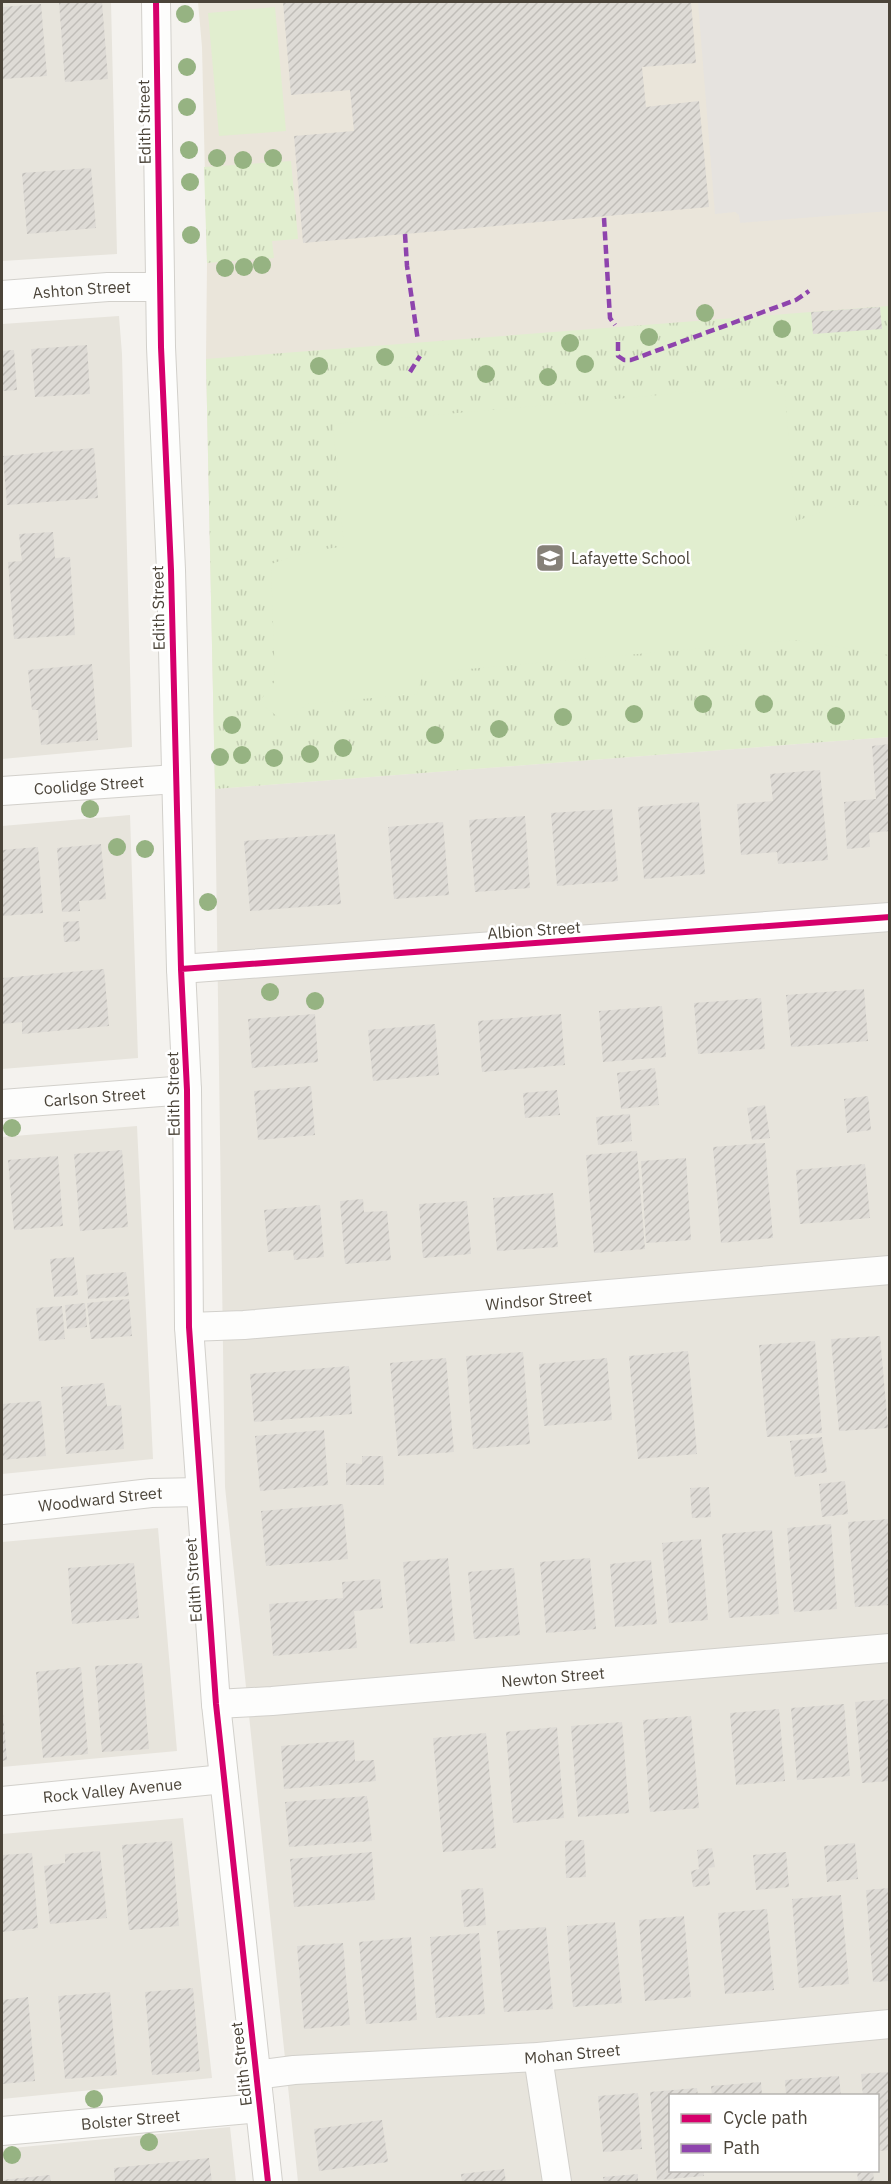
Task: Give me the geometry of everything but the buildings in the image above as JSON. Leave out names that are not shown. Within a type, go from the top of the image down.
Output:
[{"type":"street","name":"Edith Street","points":[[156,2],[160,347],[171,570],[181,969],[187,1090],[189,1328],[216,1704],[268,2182]]},
{"type":"street","name":"Ashton Street","points":[[2,295],[108,287],[160,287]]},
{"type":"street","name":"Coolidge Street","points":[[2,791],[176,779]]},
{"type":"street","name":"Albion Street","points":[[181,969],[890,916]]},
{"type":"street","name":"Carlson Street","points":[[2,1104],[187,1090]]},
{"type":"street","name":"Windsor Street","points":[[189,1328],[890,1270]]},
{"type":"street","name":"Woodward Street","points":[[2,1510],[152,1493],[200,1492]]},
{"type":"street","name":"Newton Street","points":[[216,1704],[890,1648]]},
{"type":"street","name":"Rock Valley Avenue","points":[[2,1801],[224,1779]]},
{"type":"street","name":"Mohan Street","points":[[255,2075],[294,2070],[538,2056],[890,2024]]},
{"type":"street","points":[[538,2056],[557,2182]]},
{"type":"street","name":"Bolster Street","points":[[2,2131],[260,2108]]},
{"type":"shaded area","points":[[2,2],[111,2],[117,254],[2,261]]},
{"type":"shaded area","name":"Lafayette School","points":[[198,2],[889,2],[889,737],[215,789],[206,359],[207,263],[202,47]]},
{"type":"shaded area","points":[[698,2],[889,2],[889,211],[740,223],[739,215],[735,212],[715,214]]},
{"type":"shaded area","points":[[119,316],[122,354],[132,747],[2,759],[2,324]]},
{"type":"shaded area","points":[[889,737],[889,2182],[298,2182],[225,1487],[215,789]]},
{"type":"shaded area","points":[[130,815],[138,1058],[2,1069],[2,826]]},
{"type":"shaded area","points":[[137,1126],[153,1459],[2,1474],[2,1137]]},
{"type":"shaded area","points":[[158,1528],[177,1751],[2,1767],[2,1542]]},
{"type":"shaded area","points":[[183,1818],[212,2078],[2,2099],[2,1834]]},
{"type":"shaded area","points":[[230,2127],[236,2182],[2,2182],[2,2149]]},
{"type":"green space","points":[[275,7],[286,131],[219,136],[208,13]]},
{"type":"green space","points":[[291,161],[298,239],[272,241],[274,258],[207,263],[204,167]]},
{"type":"green space","points":[[889,306],[889,737],[215,789],[206,359]]},
{"type":"green space","points":[[784,384],[796,521],[842,505],[884,506],[889,512],[889,655],[794,640],[423,673],[417,694],[306,704],[288,725],[259,702],[275,681],[271,564],[298,555],[344,547],[333,424]]},
{"type":"marked path","points":[[604,218],[610,318],[615,325]]},
{"type":"marked path","points":[[405,234],[407,266],[418,341]]},
{"type":"marked path","points":[[618,342],[618,356],[624,360],[631,360],[796,300],[809,291]]},
{"type":"marked path","points":[[410,372],[420,356]]},
{"type":"cycle path","points":[[156,2],[161,347],[171,570],[181,969],[187,1090],[189,1327],[216,1704],[268,2182]]},
{"type":"cycle path","points":[[181,969],[890,917]]},
{"type":"place","name":"Lafayette School","points":[[550,558]]}]
